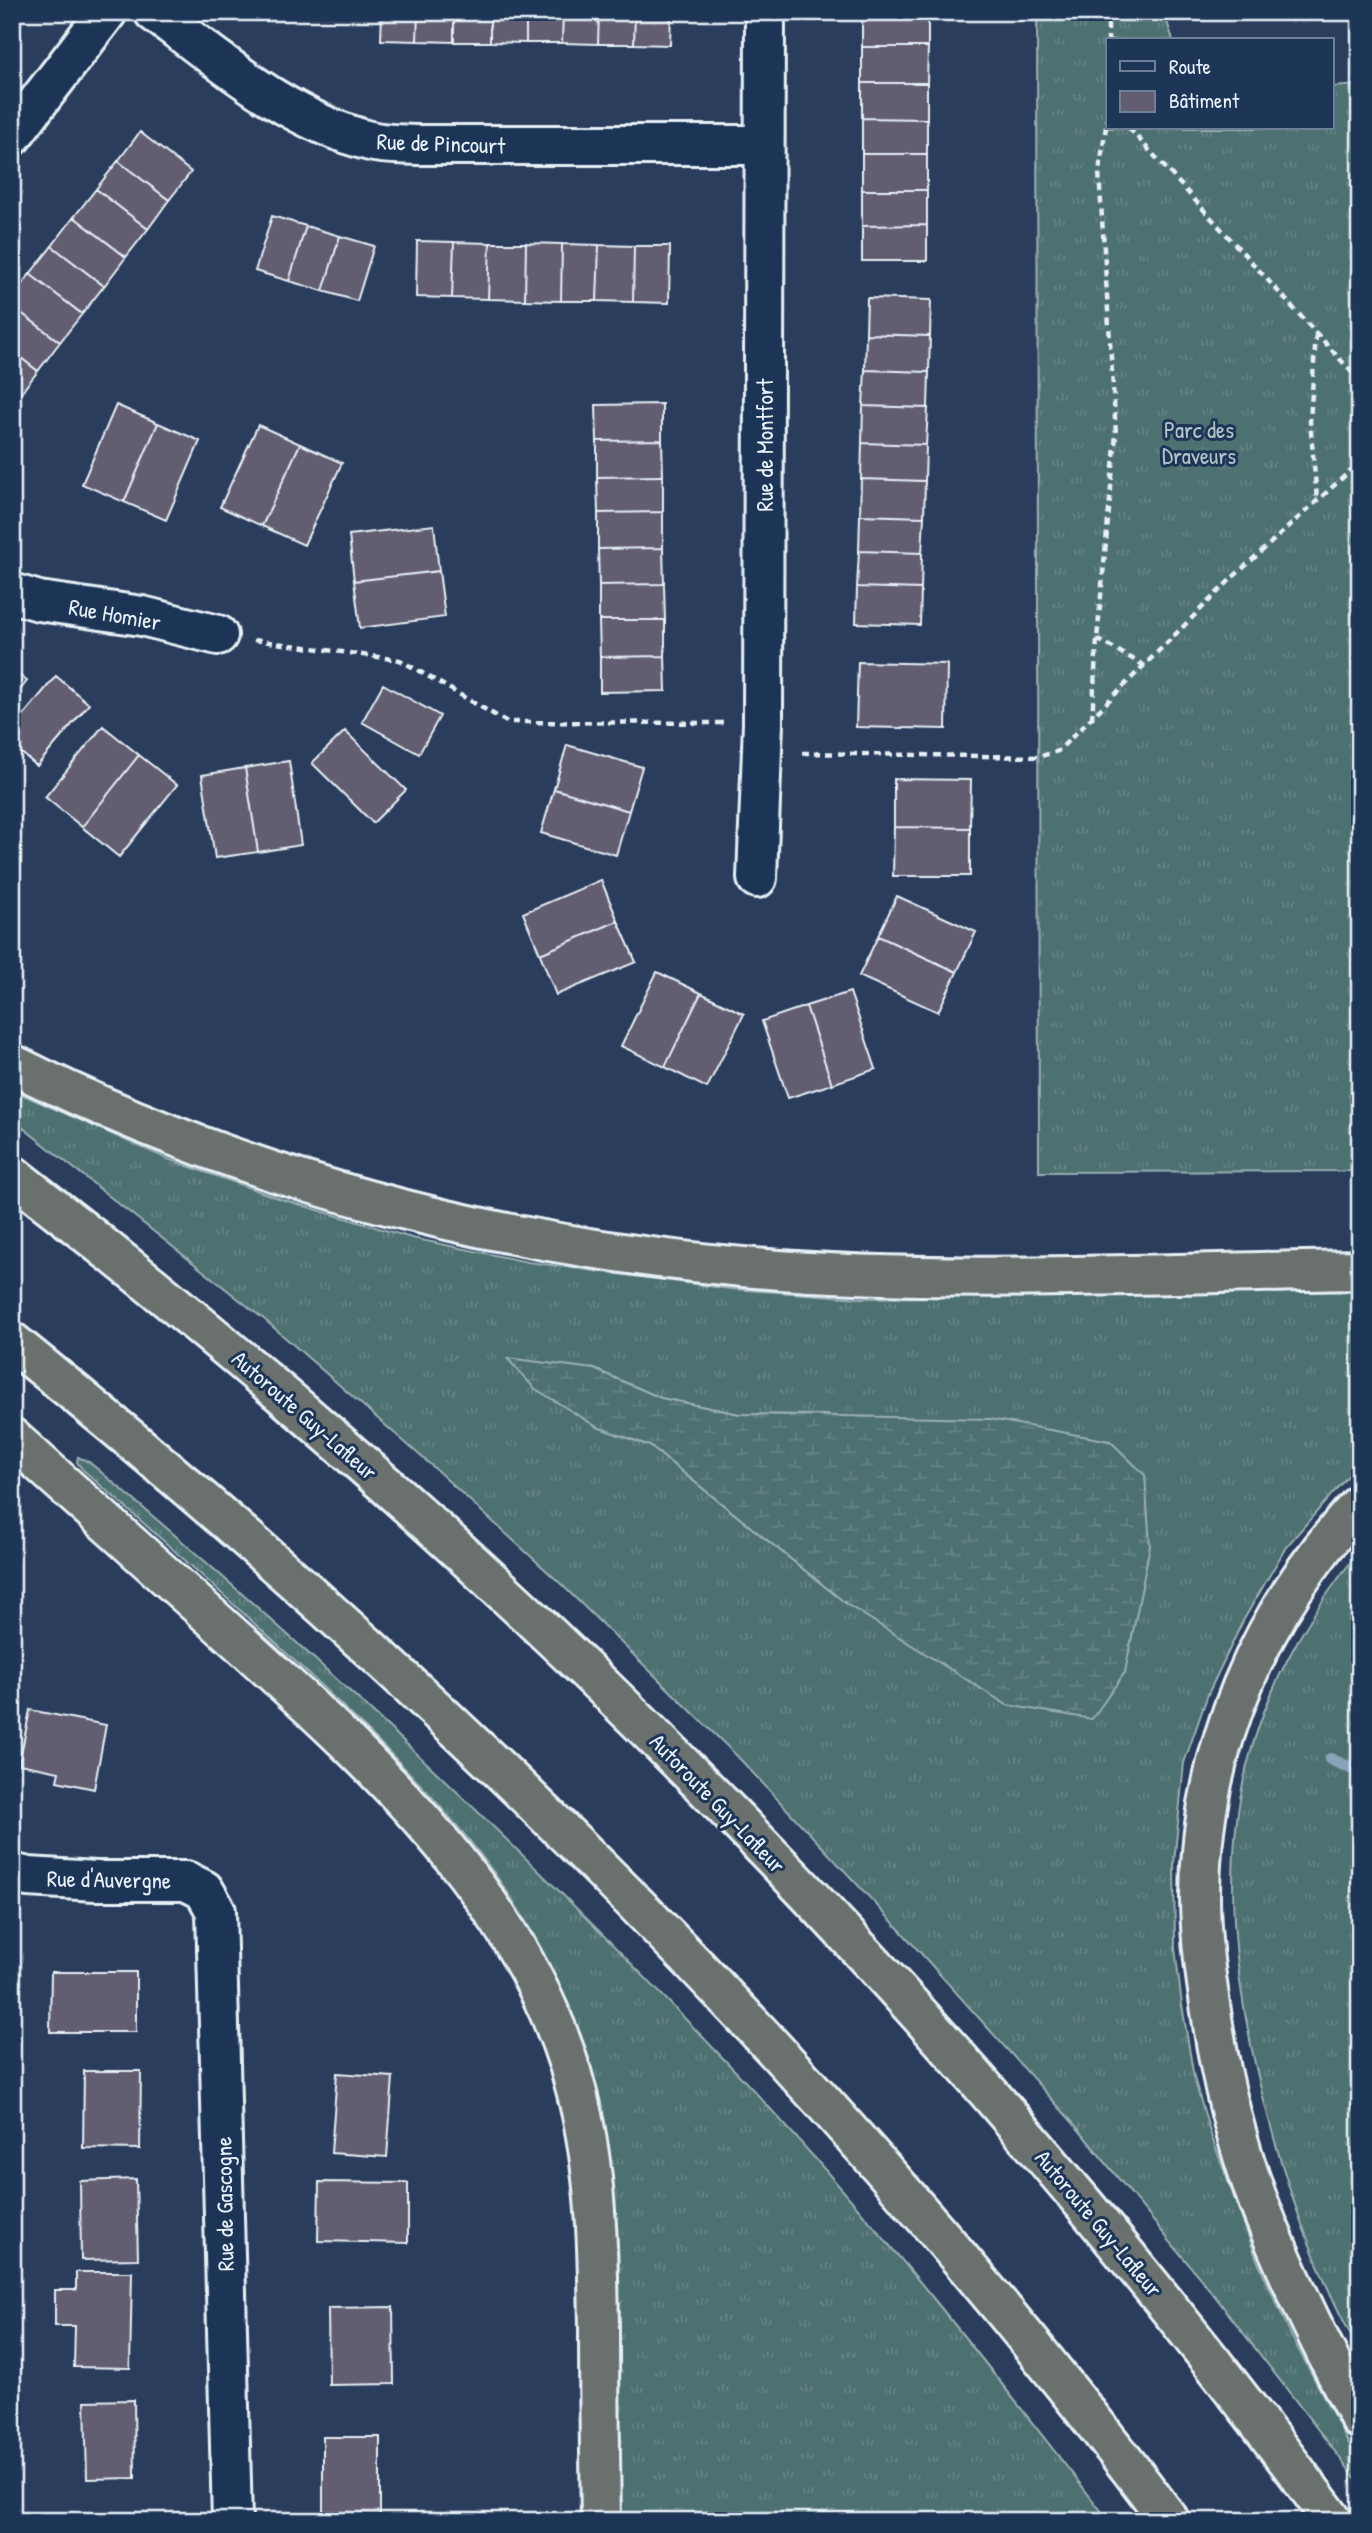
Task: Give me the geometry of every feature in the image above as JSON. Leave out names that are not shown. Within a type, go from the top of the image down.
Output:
[{"type":"highway","points":[[12,1064],[184,1139],[331,1190],[467,1225],[603,1251],[744,1267],[884,1274],[1060,1275],[1360,1270]]},
{"type":"highway","name":"Autoroute Guy-Lafleur","points":[[12,1175],[109,1251],[324,1430],[524,1612],[695,1778],[866,1956],[1036,2147],[1191,2336],[1333,2521]]},
{"type":"highway","points":[[12,1342],[177,1477],[313,1596],[437,1709],[604,1871],[765,2039],[920,2213],[1069,2391],[1170,2521]]},
{"type":"highway","points":[[12,1438],[288,1687],[394,1790],[465,1869],[492,1907],[535,1980],[568,2063],[582,2112],[589,2154],[597,2258],[601,2521]]},
{"type":"highway","points":[[1360,1504],[1299,1578],[1241,1685],[1227,1726],[1207,1811],[1200,1897],[1206,1978],[1214,2031],[1231,2114],[1243,2154],[1256,2195],[1292,2284],[1360,2419]]},
{"type":"street","points":[[12,136],[107,12]]},
{"type":"street","name":"Rue de Pincourt","points":[[154,12],[258,90],[333,130],[374,142],[419,145],[764,145]]},
{"type":"street","name":"Rue de Montfort","points":[[757,878],[763,738],[765,12]]},
{"type":"street","name":"Rue Homier","points":[[12,593],[39,601],[142,616],[218,635]]},
{"type":"street","name":"Rue d'Auvergne","points":[[12,1873],[28,1877],[96,1881],[186,1881],[204,1890]]},
{"type":"street","name":"Rue de Gascogne","points":[[204,1890],[216,1910],[232,2521]]},
{"type":"path","points":[[1108,12],[1108,38]]},
{"type":"path","points":[[1092,719],[1116,434],[1099,172],[1106,127]]},
{"type":"path","points":[[1131,130],[1360,382]]},
{"type":"path","points":[[1316,333],[1310,421],[1318,500]]},
{"type":"path","points":[[218,635],[400,660],[507,722],[1038,757],[1058,751],[1233,578],[1360,462]]},
{"type":"path","points":[[1097,639],[1145,666]]},
{"type":"green space","name":"Parc des Draveurs","points":[[1037,12],[1164,12],[1172,38],[1106,38],[1106,130],[1334,130],[1334,87],[1360,85],[1360,1171],[1039,1172]]},
{"type":"green space","points":[[12,1090],[168,1159],[281,1199],[412,1238],[528,1262],[731,1289],[862,1298],[1360,1291],[1360,1462],[1286,1547],[1243,1621],[1208,1694],[1184,1763],[1174,1863],[1175,1948],[1182,2005],[1194,2078],[1211,2135],[1258,2262],[1294,2341],[1360,2464],[1360,2484],[1214,2295],[1074,2124],[900,1930],[737,1756],[560,1583],[432,1466],[265,1320],[12,1119]],"holes":[[[594,1369],[661,1398],[739,1414],[828,1415],[848,1605],[650,1446]]]},
{"type":"green space","points":[[507,1358],[594,1369],[661,1398],[739,1414],[990,1419],[1110,1441],[1145,1475],[1150,1546],[1125,1672],[1092,1719],[1007,1705],[848,1605],[650,1446],[597,1427],[534,1388]]},
{"type":"green space","points":[[78,1457],[89,1462],[174,1534],[341,1683],[504,1837],[663,1995],[789,2129],[884,2238],[1109,2521],[619,2521],[617,2307],[609,2161],[602,2113],[591,2070],[555,1975],[529,1925],[499,1880],[466,1836],[430,1795],[311,1676],[82,1469],[77,1462]]},
{"type":"green space","points":[[1360,1550],[1360,2352],[1330,2292],[1305,2232],[1265,2105],[1245,2016],[1234,1925],[1233,1879],[1235,1833],[1242,1788],[1253,1744],[1272,1691],[1311,1618]]},
{"type":"building","points":[[382,12],[418,12],[417,41],[381,40]]},
{"type":"building","points":[[418,12],[454,12],[454,42],[417,41]]},
{"type":"building","points":[[454,12],[490,12],[490,42],[454,42]]},
{"type":"building","points":[[490,12],[526,12],[526,43],[490,42]]},
{"type":"building","points":[[526,12],[563,12],[562,43],[526,43]]},
{"type":"building","points":[[563,12],[599,12],[598,44],[562,43]]},
{"type":"building","points":[[599,12],[635,12],[634,44],[598,44]]},
{"type":"building","points":[[635,12],[671,12],[670,45],[634,44]]},
{"type":"building","points":[[862,12],[928,12],[928,47],[862,47]]},
{"type":"building","points":[[862,47],[928,47],[927,83],[862,83]]},
{"type":"building","points":[[862,83],[927,83],[927,119],[862,118]]},
{"type":"building","points":[[862,118],[927,119],[927,154],[862,154]]},
{"type":"building","points":[[140,132],[191,172],[169,200],[118,161]]},
{"type":"building","points":[[862,154],[927,154],[927,190],[862,190]]},
{"type":"building","points":[[118,161],[169,200],[148,229],[96,189]]},
{"type":"building","points":[[96,189],[148,229],[126,257],[74,217]]},
{"type":"building","points":[[862,190],[927,190],[927,225],[862,226]]},
{"type":"building","points":[[272,216],[306,226],[289,281],[255,271]]},
{"type":"building","points":[[74,217],[126,257],[104,286],[52,246]]},
{"type":"building","points":[[927,225],[927,261],[862,261],[862,226]]},
{"type":"building","points":[[306,226],[340,236],[323,291],[289,281]]},
{"type":"building","points":[[340,236],[374,246],[357,301],[323,291]]},
{"type":"building","points":[[417,241],[454,242],[452,298],[416,297]]},
{"type":"building","points":[[454,242],[490,243],[488,299],[452,298]]},
{"type":"building","points":[[490,243],[526,243],[525,300],[488,299]]},
{"type":"building","points":[[526,243],[562,244],[561,301],[525,300]]},
{"type":"building","points":[[562,244],[599,245],[597,301],[561,301]]},
{"type":"building","points":[[599,245],[634,246],[633,302],[597,301]]},
{"type":"building","points":[[52,246],[104,286],[82,314],[30,274]]},
{"type":"building","points":[[634,246],[670,246],[669,303],[633,302]]},
{"type":"building","points":[[30,274],[82,314],[60,342],[12,306],[12,298]]},
{"type":"building","points":[[867,298],[931,300],[930,336],[866,334]]},
{"type":"building","points":[[12,306],[60,342],[38,371],[12,351]]},
{"type":"building","points":[[866,334],[930,336],[929,372],[865,370]]},
{"type":"building","points":[[12,351],[38,371],[16,399],[12,396]]},
{"type":"building","points":[[865,370],[929,372],[928,408],[863,406]]},
{"type":"building","points":[[662,404],[662,440],[597,441],[596,405]]},
{"type":"building","points":[[116,405],[158,423],[124,502],[82,484]]},
{"type":"building","points":[[863,406],[928,408],[926,445],[862,443]]},
{"type":"building","points":[[158,423],[200,441],[166,520],[124,502]]},
{"type":"building","points":[[258,425],[300,444],[262,526],[220,507]]},
{"type":"building","points":[[662,440],[663,476],[597,477],[597,441]]},
{"type":"building","points":[[862,443],[926,445],[925,481],[861,479]]},
{"type":"building","points":[[300,444],[342,463],[304,545],[262,526]]},
{"type":"building","points":[[663,476],[663,512],[598,513],[597,477]]},
{"type":"building","points":[[861,479],[925,481],[924,517],[860,515]]},
{"type":"building","points":[[663,512],[663,548],[598,549],[598,513]]},
{"type":"building","points":[[860,515],[924,517],[922,553],[859,551]]},
{"type":"building","points":[[434,525],[439,571],[354,581],[349,535]]},
{"type":"building","points":[[663,548],[664,584],[599,585],[598,549]]},
{"type":"building","points":[[859,551],[922,553],[921,589],[857,587]]},
{"type":"building","points":[[439,571],[445,617],[360,628],[354,581]]},
{"type":"building","points":[[664,584],[665,620],[599,620],[599,585]]},
{"type":"building","points":[[857,587],[921,589],[920,625],[856,623]]},
{"type":"building","points":[[599,620],[665,620],[665,656],[600,657]]},
{"type":"building","points":[[665,656],[666,691],[600,692],[600,657]]},
{"type":"building","points":[[858,662],[947,664],[946,729],[856,727]]},
{"type":"building","points":[[12,670],[27,681],[12,701]]},
{"type":"building","points":[[56,676],[89,704],[37,766],[12,745],[12,729]]},
{"type":"building","points":[[383,684],[440,716],[419,754],[362,722]]},
{"type":"building","points":[[103,726],[139,755],[82,827],[45,797]]},
{"type":"building","points":[[345,731],[406,790],[373,823],[312,763]]},
{"type":"building","points":[[567,745],[642,767],[629,811],[554,789]]},
{"type":"building","points":[[139,755],[177,785],[119,857],[82,827]]},
{"type":"building","points":[[289,761],[301,845],[258,852],[245,768]]},
{"type":"building","points":[[245,768],[258,852],[215,858],[202,775]]},
{"type":"building","points":[[894,779],[971,780],[970,828],[894,827]]},
{"type":"building","points":[[554,789],[629,811],[616,855],[541,833]]},
{"type":"building","points":[[894,827],[970,828],[970,876],[893,876]]},
{"type":"building","points":[[601,880],[618,921],[540,954],[523,913]]},
{"type":"building","points":[[897,896],[976,932],[957,972],[878,936]]},
{"type":"building","points":[[618,921],[636,962],[556,995],[540,954]]},
{"type":"building","points":[[878,936],[957,972],[938,1012],[859,976]]},
{"type":"building","points":[[657,972],[701,993],[665,1067],[621,1046]]},
{"type":"building","points":[[850,992],[876,1069],[832,1084],[806,1006]]},
{"type":"building","points":[[701,993],[744,1014],[707,1088],[665,1067]]},
{"type":"building","points":[[806,1006],[832,1084],[788,1098],[762,1021]]},
{"type":"building","points":[[30,1710],[106,1725],[94,1789],[57,1781],[59,1772],[19,1764]]},
{"type":"building","points":[[51,1972],[136,1972],[136,2032],[50,2032]]},
{"type":"building","points":[[84,2071],[141,2071],[140,2149],[83,2148]]},
{"type":"building","points":[[337,2073],[393,2077],[387,2157],[331,2153]]},
{"type":"building","points":[[136,2179],[138,2259],[81,2260],[80,2181]]},
{"type":"building","points":[[319,2182],[408,2183],[408,2243],[318,2241]]},
{"type":"building","points":[[76,2272],[132,2272],[130,2368],[74,2367],[75,2326],[55,2326],[55,2290],[76,2290]]},
{"type":"building","points":[[393,2307],[394,2384],[329,2385],[328,2308]]},
{"type":"building","points":[[134,2400],[135,2478],[87,2479],[85,2401]]},
{"type":"building","points":[[323,2437],[380,2437],[380,2515],[323,2516]]},
{"type":"waterway","points":[[1330,1759],[1360,1772]]}]
